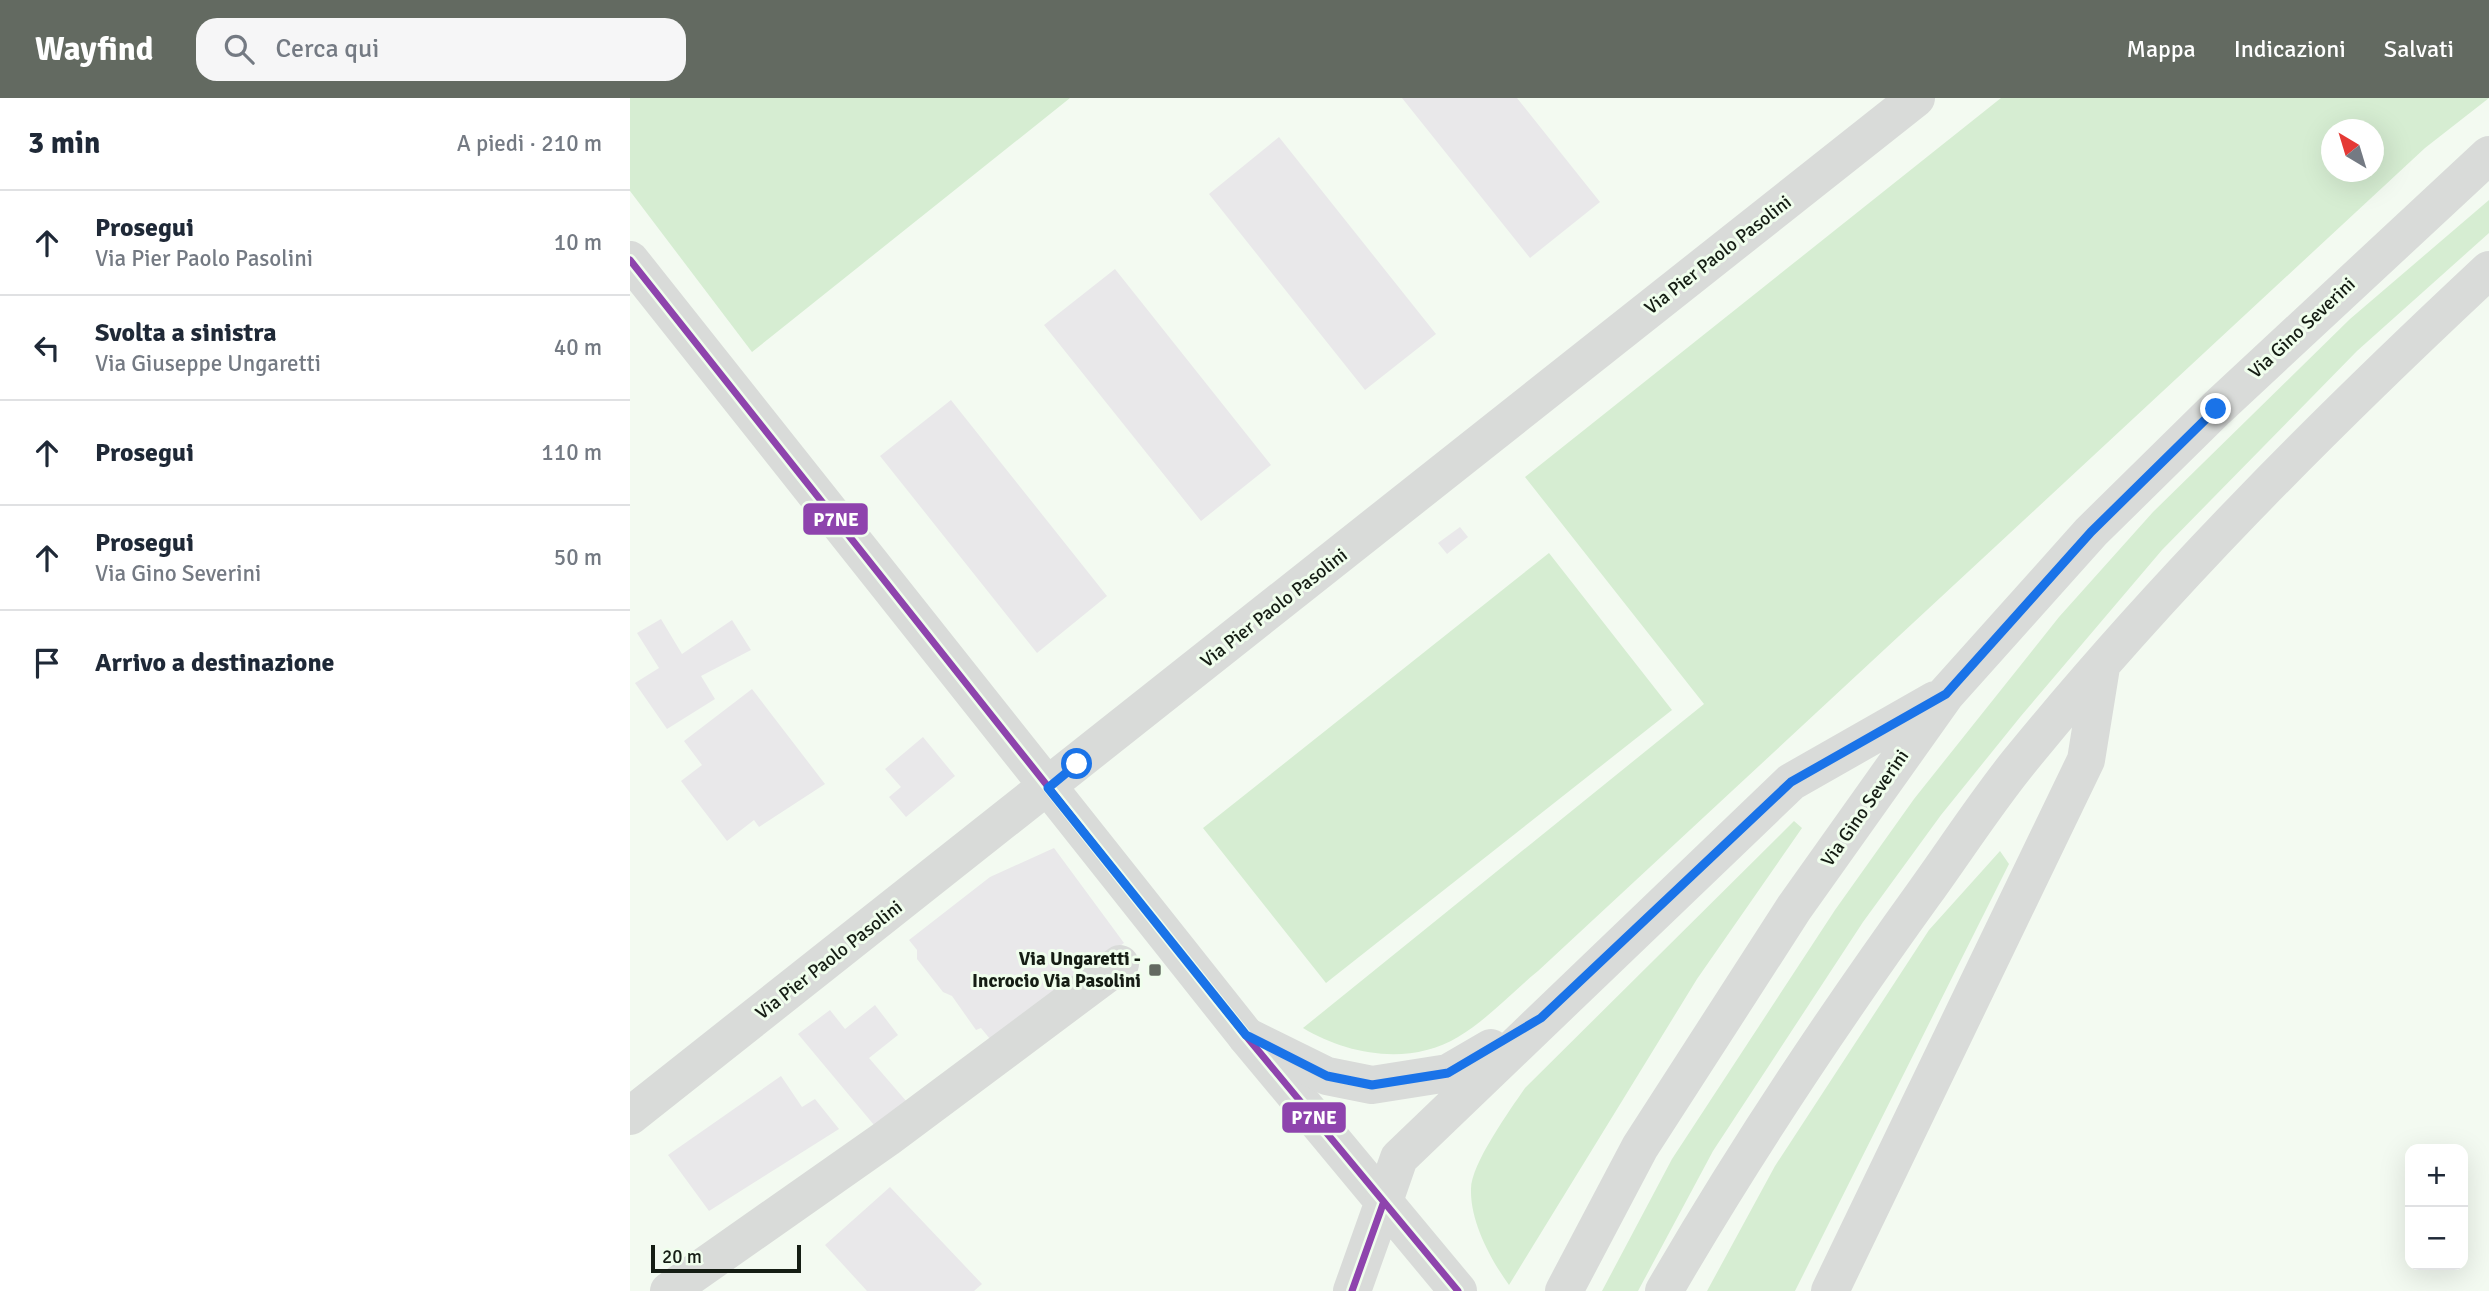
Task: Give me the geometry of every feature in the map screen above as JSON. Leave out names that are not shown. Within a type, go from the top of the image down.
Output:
[{"type":"street","name":"Via Pier Paolo Pasolini","points":[[630,1116],[1048,788],[1916,98]]},
{"type":"street","name":"Via Gino Severini","points":[[1564,1291],[1640,1147],[1794,908],[1946,694],[2091,532],[2235,391],[2489,155]]},
{"type":"street","points":[[630,260],[1246,1035],[1382,1204],[1458,1291]]},
{"type":"street","points":[[1664,1291],[1729,1179],[1863,978],[2016,765],[2229,523],[2385,367],[2489,270]]},
{"type":"street","points":[[1830,1291],[2086,760],[2101,666]]},
{"type":"street","points":[[1352,1291],[1399,1158],[1541,1018],[1791,782],[1946,694]]},
{"type":"street","points":[[669,1291],[887,1138],[1120,964]]},
{"type":"street","points":[[1246,1035],[1327,1076],[1372,1085],[1448,1073],[1541,1018]]},
{"type":"green space","points":[[630,98],[1070,98],[752,352],[630,191]]},
{"type":"green space","points":[[2001,98],[2489,98],[2425,148],[1538,971],[1469,1030],[1439,1046],[1420,1052],[1379,1054],[1339,1045],[1303,1028],[1704,704],[1525,477]]},
{"type":"green space","points":[[2489,200],[2489,233],[2357,351],[2162,550],[2021,716],[1941,815],[1863,922],[1713,1151],[1638,1291],[1602,1291],[1672,1159],[1835,910],[1914,799],[2059,617],[2153,512],[2350,319]]},
{"type":"green space","points":[[1549,553],[1672,710],[1326,983],[1203,828]]},
{"type":"green space","points":[[1794,821],[1802,828],[1697,979],[1509,1285],[1483,1240],[1472,1202],[1473,1178],[1492,1137],[1525,1088]]},
{"type":"green space","points":[[2000,851],[2009,864],[1795,1291],[1707,1291],[1775,1166],[1929,930]]},
{"type":"building","points":[[1402,98],[1517,98],[1600,202],[1530,258]]},
{"type":"building","points":[[1279,137],[1436,334],[1365,390],[1209,194]]},
{"type":"building","points":[[1115,269],[1271,465],[1201,521],[1044,325]]},
{"type":"building","points":[[951,400],[1107,596],[1037,653],[880,456]]},
{"type":"building","points":[[1460,527],[1468,537],[1447,554],[1438,543]]},
{"type":"building","points":[[661,619],[682,654],[732,620],[751,650],[701,676],[715,699],[667,729],[635,683],[659,668],[637,633]]},
{"type":"building","points":[[752,689],[825,784],[759,827],[754,820],[727,841],[681,781],[702,765],[684,741]]},
{"type":"building","points":[[923,737],[955,776],[906,817],[889,797],[901,787],[885,769]]},
{"type":"building","points":[[1054,848],[1124,943],[990,1039],[981,1028],[976,1030],[952,996],[943,992],[917,959],[917,950],[909,940],[990,877]]},
{"type":"building","points":[[875,1005],[898,1035],[869,1058],[907,1102],[874,1125],[798,1034],[830,1010],[845,1029]]},
{"type":"building","points":[[781,1076],[802,1107],[815,1099],[839,1129],[709,1211],[668,1155]]},
{"type":"building","points":[[890,1187],[982,1284],[974,1291],[867,1291],[825,1245]]},
{"type":"transit line","name":"P7NE","points":[[630,260],[1246,1036],[1458,1291]]},
{"type":"transit line","name":"P7NE","points":[[1352,1291],[1383,1204]]},
{"type":"place","name":"Via Ungaretti - Incrocio Via Pasolini","points":[[1155,970]]},
{"type":"route","points":[[1077,764],[1048,788],[1246,1035],[1327,1076],[1372,1085],[1448,1073],[1541,1018],[1791,782],[1946,694],[2091,532],[2216,409]]}]
